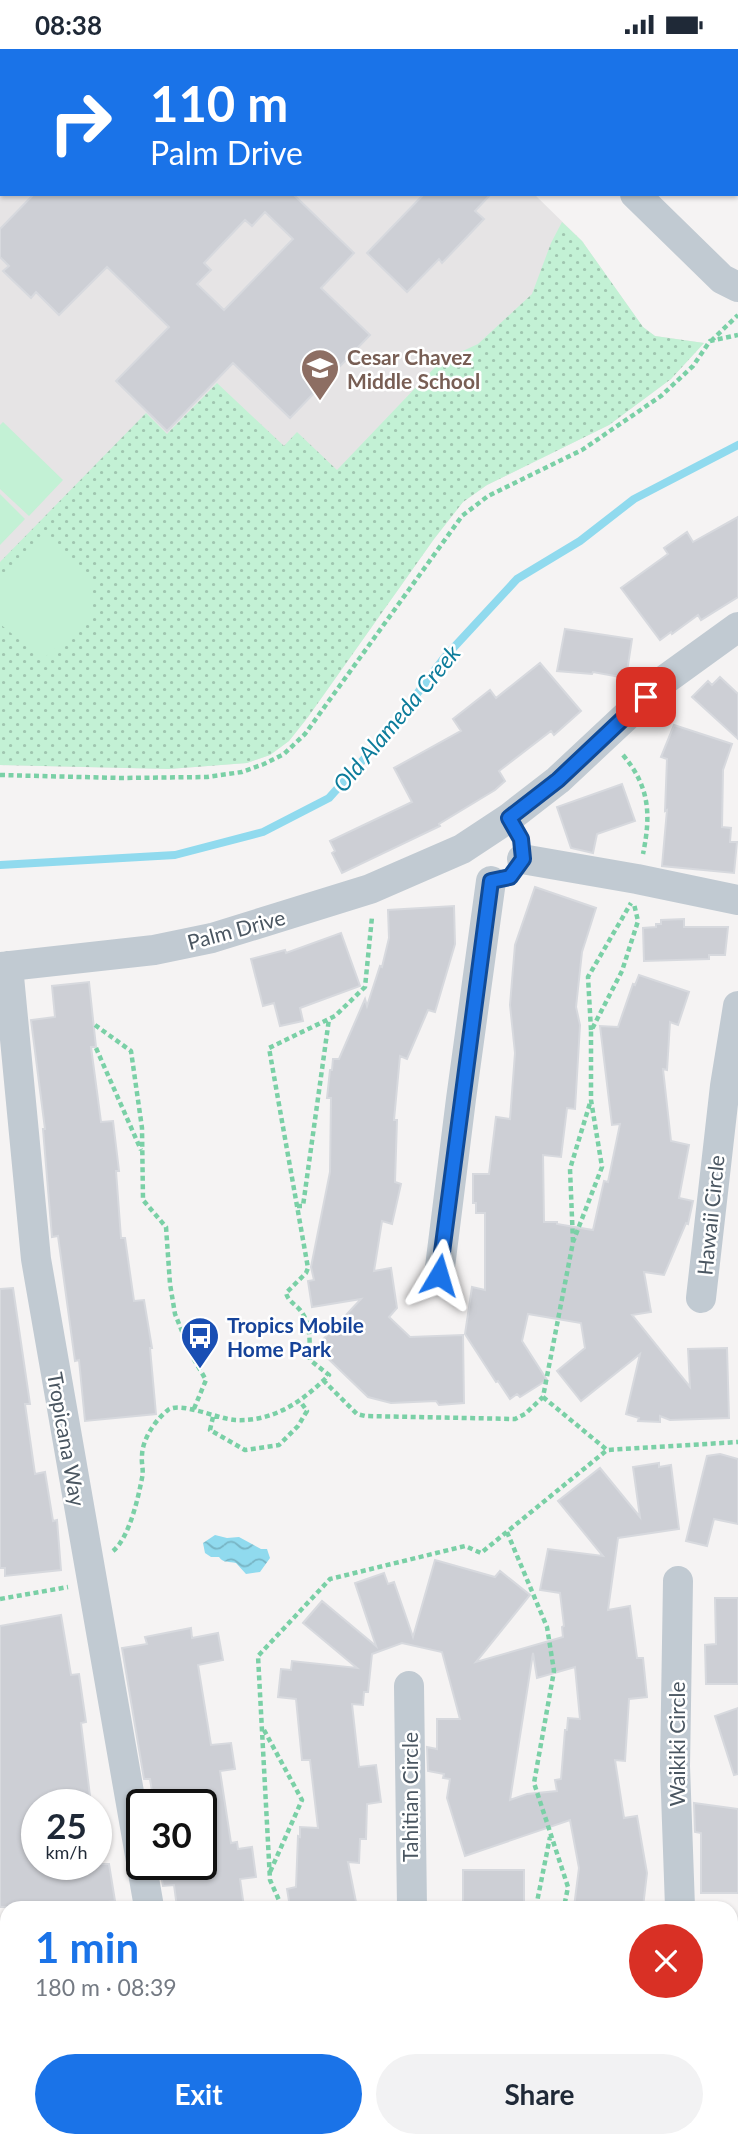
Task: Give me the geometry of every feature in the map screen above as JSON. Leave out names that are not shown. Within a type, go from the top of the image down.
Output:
[{"type":"street","points":[[637,196],[722,279],[738,287]]},
{"type":"street","name":"Palm Drive","points":[[4,967],[154,950],[212,938],[365,891],[462,849],[509,818],[558,780],[666,678],[738,627]]},
{"type":"street","points":[[462,849],[476,870],[491,881],[510,877],[523,859],[521,839],[509,818]]},
{"type":"street","points":[[523,859],[738,900]]},
{"type":"street","points":[[439,1275],[491,881]]},
{"type":"street","name":"Tropicana Way","points":[[4,967],[36,1259],[148,1901]]},
{"type":"street","name":"Hawaii Circle","points":[[701,1298],[725,1086],[738,1006]]},
{"type":"street","name":"Waikiki Circle","points":[[678,1581],[675,1766],[680,1901]]},
{"type":"street","name":"Tahitian Circle","points":[[409,1686],[411,1901]]},
{"type":"path","points":[[0,775],[207,777],[242,772],[284,754],[305,734],[462,516],[488,495],[582,450],[661,396],[693,366],[710,341],[738,315]]},
{"type":"path","points":[[710,341],[738,335]]},
{"type":"path","points":[[607,734],[642,780],[648,804],[648,831],[637,879]]},
{"type":"path","points":[[0,1599],[72,1586],[117,1548],[124,1538],[143,1475],[141,1454],[147,1436],[169,1409],[180,1406],[213,1417],[237,1421],[260,1419],[300,1401],[328,1374],[310,1360],[310,1332],[305,1318],[287,1298],[286,1293],[308,1268],[269,1048],[335,1016],[365,987],[372,912],[365,891]]},
{"type":"path","points":[[323,1380],[357,1413],[365,1416],[515,1419],[525,1414],[543,1397],[573,1243],[602,1167],[591,1100],[588,977],[633,901],[638,921],[622,971],[591,1031]]},
{"type":"path","points":[[297,1206],[303,1206],[329,1019]]},
{"type":"path","points":[[95,1025],[131,1051],[140,1106],[144,1200],[166,1227],[175,1314],[205,1380],[193,1411]]},
{"type":"path","points":[[96,1048],[143,1154]]},
{"type":"path","points":[[573,1243],[570,1169],[591,1100]]},
{"type":"path","points":[[543,1397],[607,1450]]},
{"type":"path","points":[[213,1417],[209,1430],[245,1450],[279,1445],[298,1426],[307,1411],[300,1401]]},
{"type":"path","points":[[279,1901],[269,1873],[258,1656],[330,1579],[465,1546],[481,1553],[607,1450],[738,1442]]},
{"type":"path","points":[[507,1532],[547,1627],[554,1671],[534,1783],[568,1887],[566,1901]]},
{"type":"path","points":[[262,1726],[302,1800],[269,1873]]},
{"type":"path","points":[[537,1901],[551,1836]]},
{"type":"shaded area","name":"Cesar Chavez Middle School","points":[[0,196],[536,196],[582,241],[643,327],[655,336],[704,343],[671,379],[609,425],[487,485],[463,502],[308,717],[289,741],[270,755],[247,763],[169,769],[0,765]]},
{"type":"green space","points":[[562,222],[582,241],[643,327],[655,336],[704,343],[671,379],[609,425],[487,485],[463,502],[308,717],[289,741],[270,755],[247,763],[169,769],[0,765],[0,562],[146,413],[167,434],[217,383],[284,446],[297,432],[337,470],[441,361],[478,344],[532,294]]},
{"type":"green space","points":[[3,422],[63,480],[29,516],[0,489],[0,425]]},
{"type":"green space","points":[[0,494],[25,519],[0,545]]},
{"type":"green space","points":[[44,535],[91,584],[90,618],[43,659],[0,624],[0,577]]},
{"type":"water","points":[[215,1535],[239,1537],[261,1549],[267,1549],[270,1558],[260,1572],[246,1574],[236,1563],[205,1553],[203,1543]]},
{"type":"building","points":[[32,196],[295,196],[354,253],[321,288],[370,335],[290,418],[233,363],[167,431],[116,381],[169,327],[107,267],[59,315],[36,292],[31,298],[3,271],[9,266],[0,257],[0,229]],"holes":[[[265,212],[293,239],[224,310],[197,284],[211,270],[204,263],[245,220],[252,226]]]},
{"type":"building","points":[[422,196],[489,196],[475,211],[484,219],[442,263],[439,259],[407,292],[367,253]]},
{"type":"building","points":[[738,517],[738,597],[701,620],[698,615],[660,640],[621,588],[668,554],[664,548],[687,532],[693,542]]},
{"type":"building","points":[[565,629],[632,639],[626,678],[593,672],[557,671]]},
{"type":"building","points":[[540,663],[581,711],[554,735],[551,731],[499,771],[505,781],[495,790],[439,824],[440,826],[342,873],[332,853],[335,851],[330,841],[412,802],[394,768],[461,731],[453,719],[490,690],[496,698]]},
{"type":"building","points":[[720,677],[738,694],[738,739],[692,697],[708,681],[712,685]]},
{"type":"building","points":[[674,725],[732,744],[723,770],[722,827],[731,828],[730,842],[737,842],[734,873],[662,866],[667,810],[665,811],[667,759],[661,757]]},
{"type":"building","points":[[622,784],[635,821],[597,834],[593,853],[571,848],[557,807]]},
{"type":"building","points":[[535,887],[596,908],[582,952],[576,1007],[580,1025],[575,1109],[567,1108],[561,1157],[543,1155],[544,1222],[593,1230],[604,1181],[608,1182],[620,1124],[612,1125],[600,1026],[618,1027],[633,984],[635,985],[639,975],[689,992],[678,1025],[670,1022],[667,1070],[663,1069],[671,1141],[689,1145],[679,1198],[693,1201],[688,1224],[686,1223],[664,1275],[644,1272],[651,1312],[632,1315],[690,1387],[688,1349],[727,1348],[729,1418],[670,1420],[660,1416],[660,1422],[638,1421],[639,1418],[626,1414],[640,1354],[581,1401],[557,1371],[585,1348],[581,1323],[528,1314],[522,1341],[547,1380],[520,1397],[517,1394],[510,1399],[465,1334],[472,1287],[485,1290],[485,1213],[476,1213],[476,1203],[473,1203],[473,1174],[489,1174],[496,1117],[510,1119],[515,1053],[510,1005],[515,945]]},
{"type":"building","points":[[454,906],[455,944],[435,1012],[428,1010],[407,1059],[400,1056],[394,1120],[397,1120],[395,1182],[401,1184],[392,1224],[382,1221],[374,1271],[391,1268],[397,1308],[389,1317],[410,1337],[463,1335],[464,1403],[391,1403],[368,1397],[316,1347],[361,1299],[312,1307],[308,1281],[314,1280],[311,1267],[330,1172],[331,1098],[327,1098],[330,1070],[333,1059],[339,1059],[365,999],[367,1006],[380,966],[382,967],[389,938],[388,910]]},
{"type":"building","points":[[684,919],[684,927],[728,927],[725,955],[709,955],[709,959],[644,961],[643,928],[656,927],[656,924],[661,924],[661,920]]},
{"type":"building","points":[[341,933],[360,986],[300,1008],[303,1021],[280,1026],[274,1003],[263,1006],[251,959],[285,950],[286,953]]},
{"type":"building","points":[[89,982],[96,1047],[91,1047],[101,1122],[113,1121],[119,1171],[116,1171],[121,1238],[125,1238],[134,1301],[144,1300],[152,1348],[156,1414],[85,1421],[79,1360],[75,1361],[58,1236],[52,1237],[45,1129],[31,1020],[55,1017],[52,986]]},
{"type":"building","points":[[13,1288],[30,1404],[25,1404],[35,1474],[45,1472],[53,1521],[57,1520],[61,1570],[5,1576],[5,1568],[0,1568],[0,1289]]},
{"type":"building","points":[[720,1454],[738,1459],[738,1524],[714,1519],[707,1546],[686,1541],[707,1456]]},
{"type":"building","points":[[659,1463],[659,1467],[671,1465],[679,1529],[618,1538],[608,1610],[630,1606],[637,1658],[643,1658],[647,1697],[629,1699],[625,1761],[615,1760],[624,1818],[637,1816],[647,1873],[644,1901],[575,1901],[579,1868],[570,1820],[465,1856],[447,1798],[450,1779],[443,1778],[444,1774],[428,1771],[427,1747],[437,1749],[437,1719],[460,1719],[442,1652],[402,1643],[372,1654],[368,1692],[364,1692],[363,1705],[352,1704],[359,1767],[376,1765],[381,1802],[367,1804],[366,1839],[360,1839],[359,1863],[348,1862],[356,1901],[289,1901],[287,1889],[296,1887],[300,1827],[318,1828],[310,1760],[302,1760],[296,1699],[278,1697],[281,1669],[291,1670],[292,1661],[357,1668],[303,1623],[322,1601],[376,1646],[355,1583],[384,1573],[388,1584],[394,1582],[413,1637],[435,1560],[495,1577],[500,1571],[530,1595],[476,1662],[563,1637],[560,1593],[540,1590],[548,1549],[603,1556],[558,1501],[600,1468],[640,1517],[633,1467]],"holes":[[[533,1653],[537,1678],[575,1667],[580,1719],[568,1718],[561,1779],[555,1780],[557,1791],[527,1794],[510,1800]]]},
{"type":"building","points":[[715,1598],[738,1598],[738,1684],[706,1684],[705,1645],[716,1644]]},
{"type":"building","points":[[61,1615],[71,1675],[79,1674],[86,1722],[81,1723],[89,1789],[21,1789],[21,1880],[112,1880],[115,1901],[0,1901],[0,1626]]},
{"type":"building","points":[[191,1628],[192,1638],[218,1633],[223,1660],[198,1665],[211,1745],[231,1743],[235,1769],[220,1771],[231,1843],[237,1842],[238,1849],[252,1847],[256,1877],[240,1879],[243,1901],[176,1901],[174,1885],[163,1886],[162,1880],[217,1880],[217,1789],[152,1789],[150,1779],[144,1779],[122,1648],[147,1644],[145,1637]]},
{"type":"building","points":[[738,1708],[738,1774],[734,1775],[715,1716]]},
{"type":"building","points":[[694,1803],[738,1809],[738,1893],[701,1893],[701,1833],[695,1832]]},
{"type":"building","points":[[463,1870],[524,1870],[524,1901],[463,1901]]},
{"type":"waterway","name":"Old Alameda Creek","points":[[0,865],[175,855],[263,832],[329,798],[389,731],[444,658],[517,579],[580,541],[634,499],[738,445]]},
{"type":"place","name":"Cesar Chavez Middle School","points":[[320,402]]},
{"type":"place","name":"Tropics Mobile Home Park","points":[[200,1370]]},
{"type":"route","points":[[439,1275],[491,881],[510,877],[523,859],[521,839],[509,818],[558,780],[646,697]]}]
